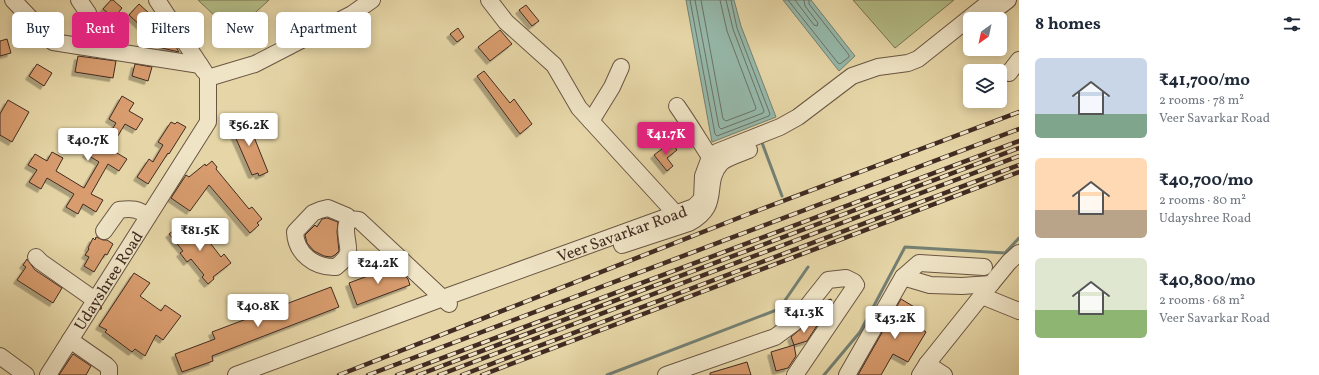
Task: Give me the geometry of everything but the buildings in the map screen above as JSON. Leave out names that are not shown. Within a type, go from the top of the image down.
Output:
[{"type":"street","points":[[13,0],[53,42],[204,71],[255,64],[352,14],[372,0]]},
{"type":"street","points":[[79,0],[88,13],[100,50]]},
{"type":"street","points":[[157,0],[204,71]]},
{"type":"street","points":[[489,0],[506,22],[554,65],[579,108],[676,214]]},
{"type":"street","points":[[783,130],[852,76],[878,66],[908,63],[918,59],[992,0]]},
{"type":"street","points":[[992,12],[1008,0]]},
{"type":"street","points":[[1013,0],[1019,8]]},
{"type":"street","points":[[678,106],[697,138],[716,157],[783,130],[821,112],[858,84],[887,74],[918,71],[926,67],[963,35]]},
{"type":"street","points":[[1009,73],[1019,60]]},
{"type":"street","points":[[591,121],[612,87],[621,67]]},
{"type":"street","name":"Udayshree Road","points":[[48,375],[208,122],[204,71]]},
{"type":"street","name":"Veer Savarkar Road","points":[[263,375],[446,301],[694,207],[702,199],[703,176],[716,157]]},
{"type":"street","name":"Veer Savarkar Road","points":[[236,375],[446,301],[689,223],[699,217],[707,208],[716,157]]},
{"type":"street","points":[[104,232],[119,210],[129,208],[148,216]]},
{"type":"street","points":[[350,221],[355,219],[364,224],[446,301]]},
{"type":"street","points":[[944,375],[924,370],[1008,262],[1019,253]]},
{"type":"street","points":[[36,257],[95,300]]},
{"type":"street","points":[[847,375],[903,277],[919,263],[984,267]]},
{"type":"street","points":[[903,277],[930,285],[962,286],[986,290],[1019,311]]},
{"type":"street","points":[[666,375],[693,370],[775,337],[794,323],[828,280],[846,278],[854,282],[856,285],[795,375]]},
{"type":"street","points":[[70,340],[106,365],[109,368],[109,375]]},
{"type":"street","points":[[0,356],[26,375]]},
{"type":"green space","points":[[198,0],[269,0],[256,12],[212,13]]},
{"type":"green space","points":[[853,0],[954,0],[895,48]]},
{"type":"water","points":[[686,0],[734,0],[741,26],[776,117],[712,142]]},
{"type":"water","points":[[783,0],[811,0],[855,56],[839,71]]},
{"type":"waterway","points":[[761,140],[782,196]]},
{"type":"waterway","points":[[824,375],[860,332],[905,247],[1005,253],[1019,238]]},
{"type":"waterway","points":[[607,375],[779,309],[808,267]]},
{"type":"railway","points":[[339,375],[746,215],[1019,112]]},
{"type":"railway","points":[[368,375],[1019,129]]},
{"type":"railway","points":[[397,375],[1019,141]]},
{"type":"railway","points":[[418,375],[1019,148]]},
{"type":"railway","points":[[439,375],[1019,156]]},
{"type":"railway","points":[[462,375],[1019,165]]},
{"type":"railway","points":[[482,375],[1019,172]]}]
